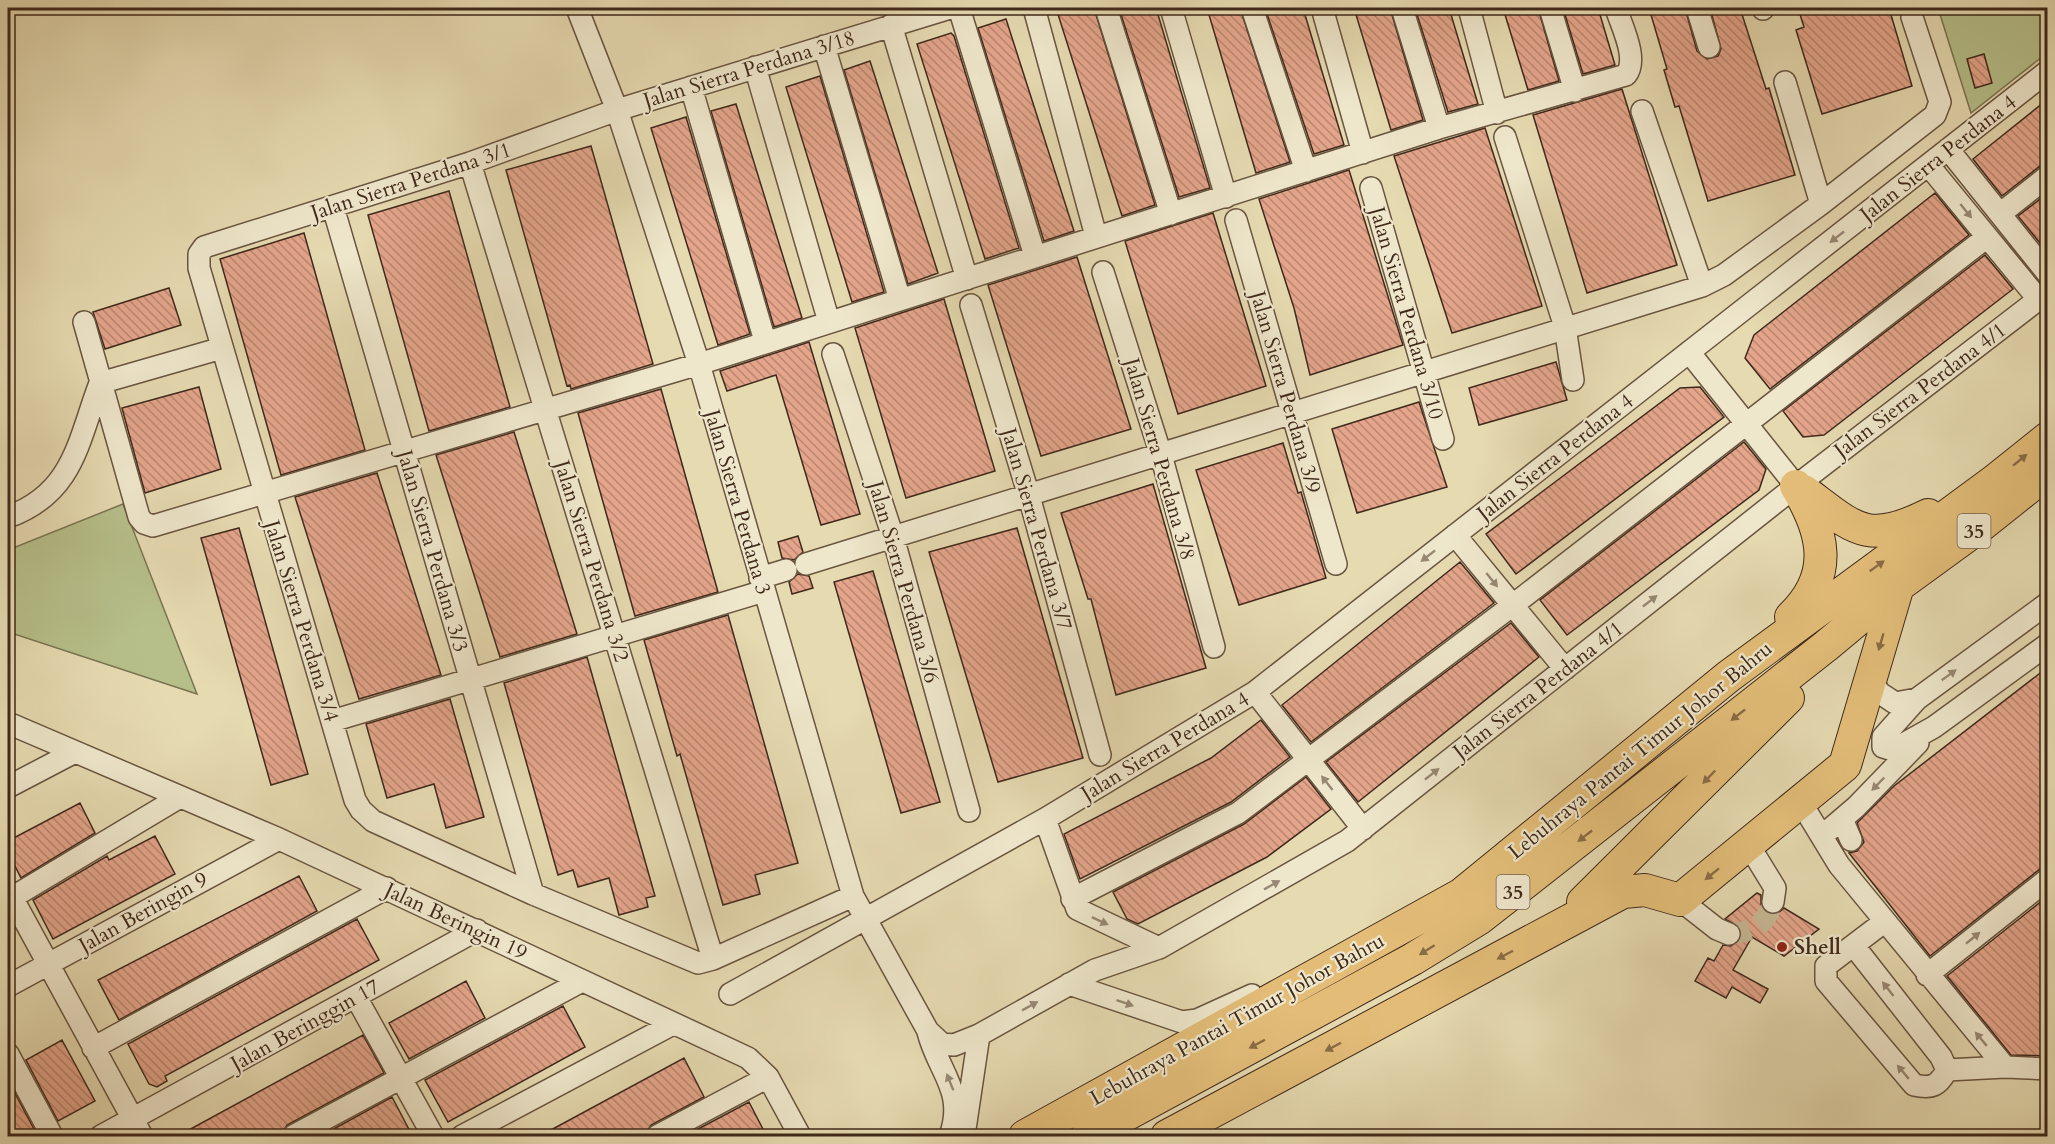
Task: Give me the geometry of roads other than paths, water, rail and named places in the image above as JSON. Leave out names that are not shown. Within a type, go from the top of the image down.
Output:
[{"type":"highway","name":"Lebuhraya Pantai Timur Johor Bahru","points":[[1024,1137],[1462,894],[1729,676],[1993,482],[2048,438]]},
{"type":"highway","name":"Lebuhraya Pantai Timur Johor Bahru","points":[[1087,1137],[1413,959],[1480,918],[1827,646],[1898,586],[1979,527],[2048,472]]},
{"type":"highway","points":[[1796,486],[1846,523],[1869,531],[1882,532],[1904,527],[1993,482]]},
{"type":"highway","points":[[1729,676],[1803,606],[1815,583],[1820,565],[1818,529],[1813,513],[1796,486]]},
{"type":"highway","points":[[1167,1137],[1628,891],[1646,890],[1680,900],[1845,765],[1898,586]]},
{"type":"highway","points":[[1557,927],[1634,854],[1898,586]]},
{"type":"street","name":"Jalan Sierra Perdana 3","points":[[577,8],[617,110],[699,364],[853,896],[928,1031],[931,1043],[953,1090],[955,1112],[950,1137]]},
{"type":"street","name":"Jalan Sierra Perdana 3/18","points":[[617,110],[950,8]]},
{"type":"street","points":[[959,8],[1035,256]]},
{"type":"street","points":[[1034,8],[1096,236]]},
{"type":"street","points":[[1106,8],[1171,214]]},
{"type":"street","points":[[1171,8],[1226,197]]},
{"type":"street","points":[[1252,8],[1306,171]]},
{"type":"street","points":[[1322,8],[1363,153]]},
{"type":"street","points":[[1402,8],[1439,128]]},
{"type":"street","points":[[1469,8],[1497,113]]},
{"type":"street","points":[[1550,8],[1575,91]]},
{"type":"street","points":[[84,322],[139,517],[144,523],[153,526],[264,495],[403,450],[699,364],[765,340],[967,279],[1439,128],[1626,75],[1631,70],[1632,60],[1616,8]]},
{"type":"street","points":[[1697,8],[1709,47]]},
{"type":"street","points":[[806,564],[1702,286],[1724,275],[1821,204],[1935,115],[1940,102],[1912,17]]},
{"type":"street","points":[[891,26],[967,279]]},
{"type":"street","points":[[824,46],[900,300]]},
{"type":"street","points":[[755,67],[829,322]]},
{"type":"street","name":"Jalan Sierra Perdana 4","points":[[730,994],[1045,819],[1255,692],[2048,71]]},
{"type":"street","points":[[1785,82],[1821,204]]},
{"type":"street","points":[[691,87],[765,340]]},
{"type":"street","name":"Jalan Sierra Perdana 3/1","points":[[204,247],[470,163],[617,110]]},
{"type":"street","points":[[1642,111],[1702,286]]},
{"type":"street","points":[[1505,137],[1565,327],[1573,380]]},
{"type":"street","points":[[1948,149],[2048,274]]},
{"type":"street","name":"Jalan Sierra Perdana 3/2","points":[[470,163],[713,959]]},
{"type":"street","points":[[1929,166],[1987,237],[2043,296]]},
{"type":"street","points":[[2000,214],[2048,176]]},
{"type":"street","name":"Jalan Sierra Perdana 3/10","points":[[1371,188],[1443,439]]},
{"type":"street","name":"Jalan Sierra Perdana 3/3","points":[[333,207],[533,894]]},
{"type":"street","name":"Jalan Sierra Perdana 3/9","points":[[1236,220],[1336,564]]},
{"type":"street","points":[[1072,899],[1238,813],[1513,606],[1987,237]]},
{"type":"street","name":"Jalan Sierra Perdana 3/4","points":[[204,247],[199,254],[199,268],[355,800],[361,810],[373,821],[533,894],[687,960],[698,963],[713,959]]},
{"type":"street","name":"Jalan Sierra Perdana 3/8","points":[[1103,272],[1161,455],[1214,647]]},
{"type":"street","name":"Jalan Sierra Perdana 4/1","points":[[928,1031],[937,1041],[947,1045],[954,1045],[979,1035],[1095,970],[1159,948],[1327,855],[1363,829],[1796,486],[2043,296]]},
{"type":"street","name":"Jalan Sierra Perdana 3/7","points":[[972,305],[1029,495],[1100,755]]},
{"type":"street","points":[[100,383],[222,348]]},
{"type":"street","points":[[1689,352],[1796,486]]},
{"type":"street","name":"Jalan Sierra Perdana 3/6","points":[[833,354],[893,537],[969,811]]},
{"type":"street","points":[[8,517],[37,504],[56,487],[72,464],[100,383]]},
{"type":"street","points":[[1455,535],[1565,669]]},
{"type":"street","points":[[332,721],[615,636],[762,584],[786,570]]},
{"type":"street","points":[[2048,603],[1917,699],[1883,737],[1883,747],[1893,750],[1934,727],[2048,644]]},
{"type":"street","points":[[1870,680],[1880,693],[1895,703],[1917,699]]},
{"type":"street","points":[[1255,692],[1363,829]]},
{"type":"street","name":"Jalan Beringin 19","points":[[8,723],[73,753],[279,839],[748,1058],[768,1077],[801,1137]]},
{"type":"street","points":[[1822,836],[1934,727]]},
{"type":"street","points":[[8,788],[73,753]]},
{"type":"street","points":[[137,1128],[9,896],[180,797]]},
{"type":"street","points":[[1800,801],[1839,865],[1927,975],[2005,1067]]},
{"type":"street","points":[[1045,819],[1072,899],[1081,912],[1159,948]]},
{"type":"street","points":[[1842,819],[1851,840]]},
{"type":"street","name":"Jalan Beringin 9","points":[[8,986],[279,839]]},
{"type":"street","points":[[1748,844],[1775,888],[1773,902]]},
{"type":"street","points":[[1927,975],[2048,879]]},
{"type":"street","points":[[93,1048],[387,888]]},
{"type":"street","points":[[713,959],[853,896]]},
{"type":"street","points":[[1680,900],[1717,929],[1729,934]]},
{"type":"street","points":[[1884,922],[1826,966],[1826,981],[1914,1085],[1928,1088],[1939,1083],[1947,1070]]},
{"type":"street","name":"Jalan Beringgin 17","points":[[101,1137],[137,1128],[356,997],[477,930]]},
{"type":"street","points":[[1854,946],[1941,1057],[1947,1070]]},
{"type":"street","points":[[1069,984],[1188,1022],[1276,984],[1308,980]]},
{"type":"street","points":[[293,1137],[582,981]]},
{"type":"street","points":[[356,997],[433,1137]]},
{"type":"street","points":[[462,1137],[673,1024]]},
{"type":"street","points":[[961,1137],[966,1126],[979,1035]]},
{"type":"street","points":[[8,1054],[52,1137]]},
{"type":"street","points":[[1947,1070],[2005,1067],[2048,1069]]},
{"type":"street","points":[[657,1137],[768,1077]]},
{"type":"tunnel","points":[[1729,934],[1745,932],[1757,926],[1766,917],[1773,902]]},
{"type":"place","name":"Shell","points":[[1782,947]]}]
